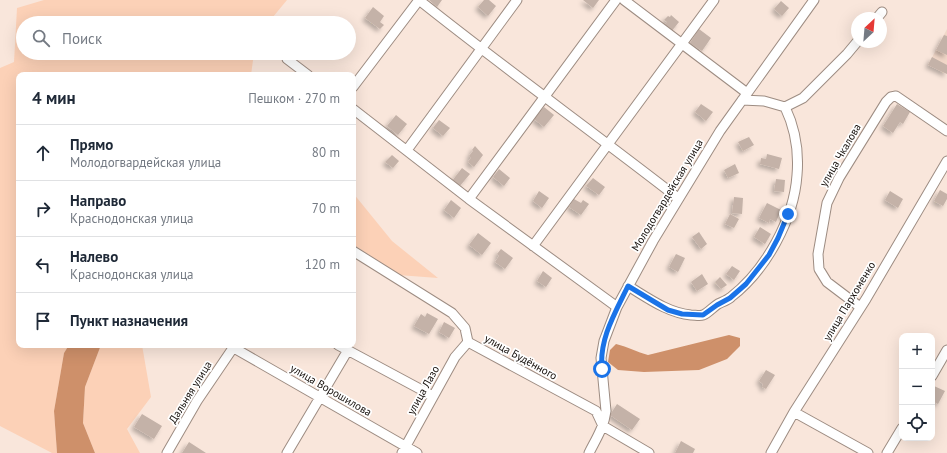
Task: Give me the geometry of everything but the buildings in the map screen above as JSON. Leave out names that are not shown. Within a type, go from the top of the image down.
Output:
[{"type":"street","points":[[356,83],[419,0],[481,49],[609,144],[678,198]]},
{"type":"street","points":[[407,150],[517,0]]},
{"type":"street","points":[[469,199],[616,0]]},
{"type":"street","points":[[624,0],[682,44],[744,97],[785,107],[803,98],[852,48]]},
{"type":"street","points":[[533,246],[714,0]]},
{"type":"street","name":"Молодогвардейская улица","points":[[603,426],[606,411],[601,358],[604,341],[617,307],[678,198],[720,131],[814,0]]},
{"type":"street","points":[[288,60],[304,72]]},
{"type":"street","name":"улица Чкалова","points":[[860,307],[827,282],[819,270],[818,254],[827,203],[839,178],[886,102],[891,97],[896,96],[947,131]]},
{"type":"street","points":[[628,286],[668,310],[682,314],[703,315],[730,298],[746,284],[763,263],[778,238],[795,193],[798,174],[797,149],[794,132],[785,107]]},
{"type":"street","points":[[356,111],[469,199],[617,307]]},
{"type":"street","name":"улица Пархоменко","points":[[771,453],[794,412],[860,307],[947,161]]},
{"type":"street","name":"улица Будённого","points":[[356,253],[452,313],[465,328],[468,342],[596,411],[603,426]]},
{"type":"street","name":"улица Лазо","points":[[403,450],[456,357],[468,342]]},
{"type":"street","name":"Дальняя улица","points":[[167,453],[197,401],[234,348]]},
{"type":"street","name":"улица Ворошилова","points":[[238,348],[320,397],[403,450],[417,453]]},
{"type":"street","points":[[344,348],[433,396]]},
{"type":"street","points":[[287,453],[348,350]]},
{"type":"street","points":[[935,371],[947,350]]},
{"type":"street","points":[[794,412],[868,453]]},
{"type":"street","points":[[589,453],[603,426],[649,453]]},
{"type":"street","points":[[887,453],[899,433]]},
{"type":"shaded area","points":[[44,0],[287,0],[274,16],[17,16],[17,8]]},
{"type":"shaded area","points":[[16,26],[16,60],[253,60],[251,72],[16,72],[16,348],[67,348],[64,353],[54,411],[57,453],[52,453],[0,426],[0,68],[14,62]]},
{"type":"shaded area","points":[[947,29],[947,74],[928,65]]},
{"type":"shaded area","points":[[356,197],[392,241],[438,278],[398,275],[356,246]]},
{"type":"shaded area","points":[[729,335],[740,338],[740,346],[727,359],[699,370],[644,372],[618,370],[608,362],[610,350],[616,344],[648,355]]},
{"type":"shaded area","points":[[67,348],[100,348],[85,387],[83,423],[95,453],[57,453],[54,411],[64,353]]},
{"type":"shaded area","points":[[100,348],[143,348],[151,397],[127,429],[140,453],[95,453],[83,423],[85,387]]},
{"type":"route","points":[[602,369],[601,358],[604,341],[617,307],[628,286],[668,310],[682,314],[703,315],[730,298],[757,272],[769,255],[788,214]]}]
